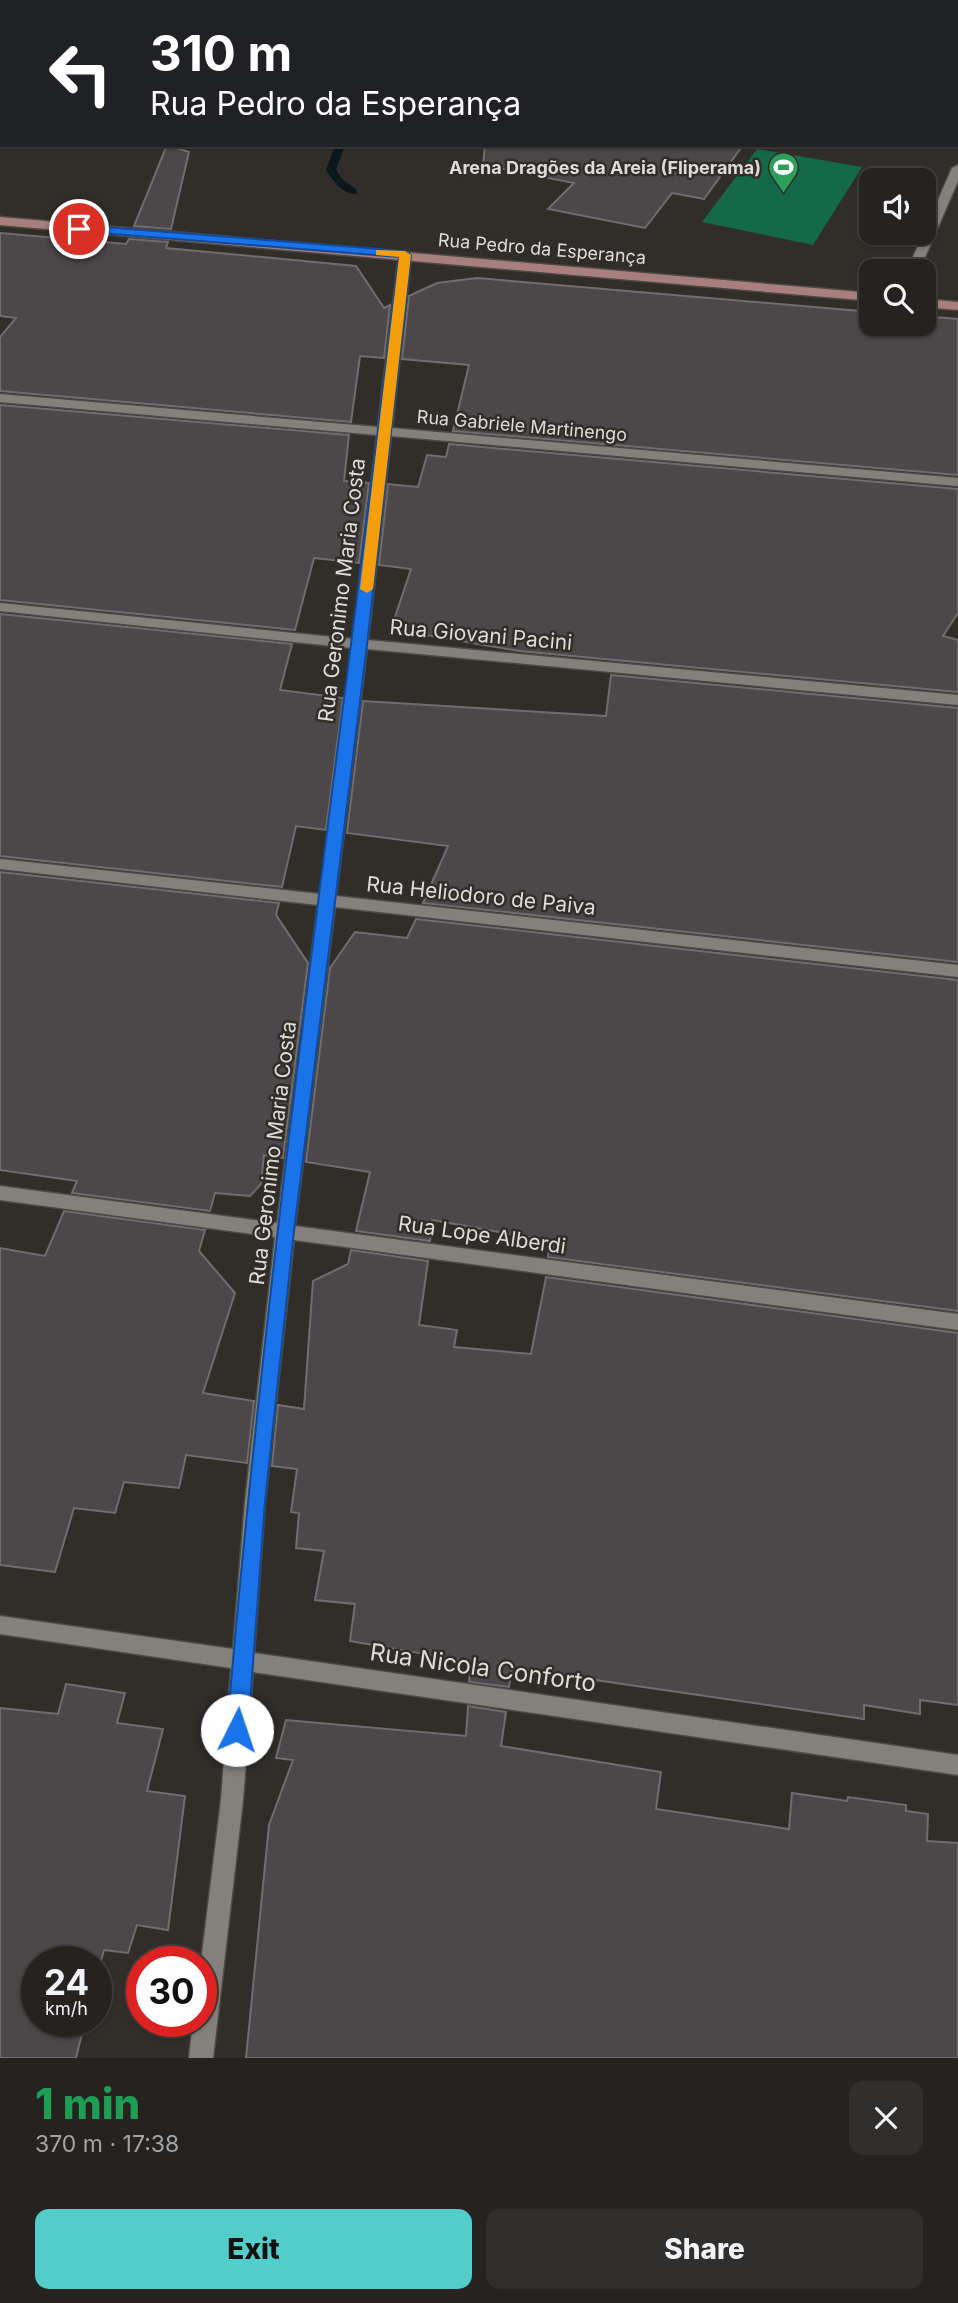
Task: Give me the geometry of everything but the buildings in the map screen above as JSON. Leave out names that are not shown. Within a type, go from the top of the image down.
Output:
[{"type":"main road","name":"Rua Pedro da Esperança","points":[[0,221],[859,296]]},
{"type":"main road","points":[[936,304],[958,306]]},
{"type":"street","points":[[918,259],[958,168]]},
{"type":"street","name":"Rua Geronimo Maria Costa","points":[[201,2058],[232,1800],[255,1502],[285,1231],[360,645],[405,255]]},
{"type":"street","name":"Rua Gabriele Martinengo","points":[[0,398],[958,482]]},
{"type":"street","name":"Rua Giovani Pacini","points":[[0,607],[360,645],[958,700]]},
{"type":"street","name":"Rua Heliodoro de Paiva","points":[[0,864],[958,971]]},
{"type":"street","name":"Rua Lope Alberdi","points":[[0,1193],[958,1322]]},
{"type":"street","name":"Rua Nicola Conforto","points":[[0,1625],[958,1765]]},
{"type":"green space","name":"Arena Dragões da Areia (Fliperama)","points":[[757,149],[862,167],[813,245],[702,222]]},
{"type":"waterway","points":[[339,147],[331,170],[338,181],[353,192]]},
{"type":"slow traffic","points":[[367,589],[405,255],[379,252]]},
{"type":"place","name":"Arena Dragões da Areia (Fliperama)","points":[[784,195]]},
{"type":"route","points":[[79,229],[405,255],[360,645],[285,1231],[255,1502],[237,1730]]}]
